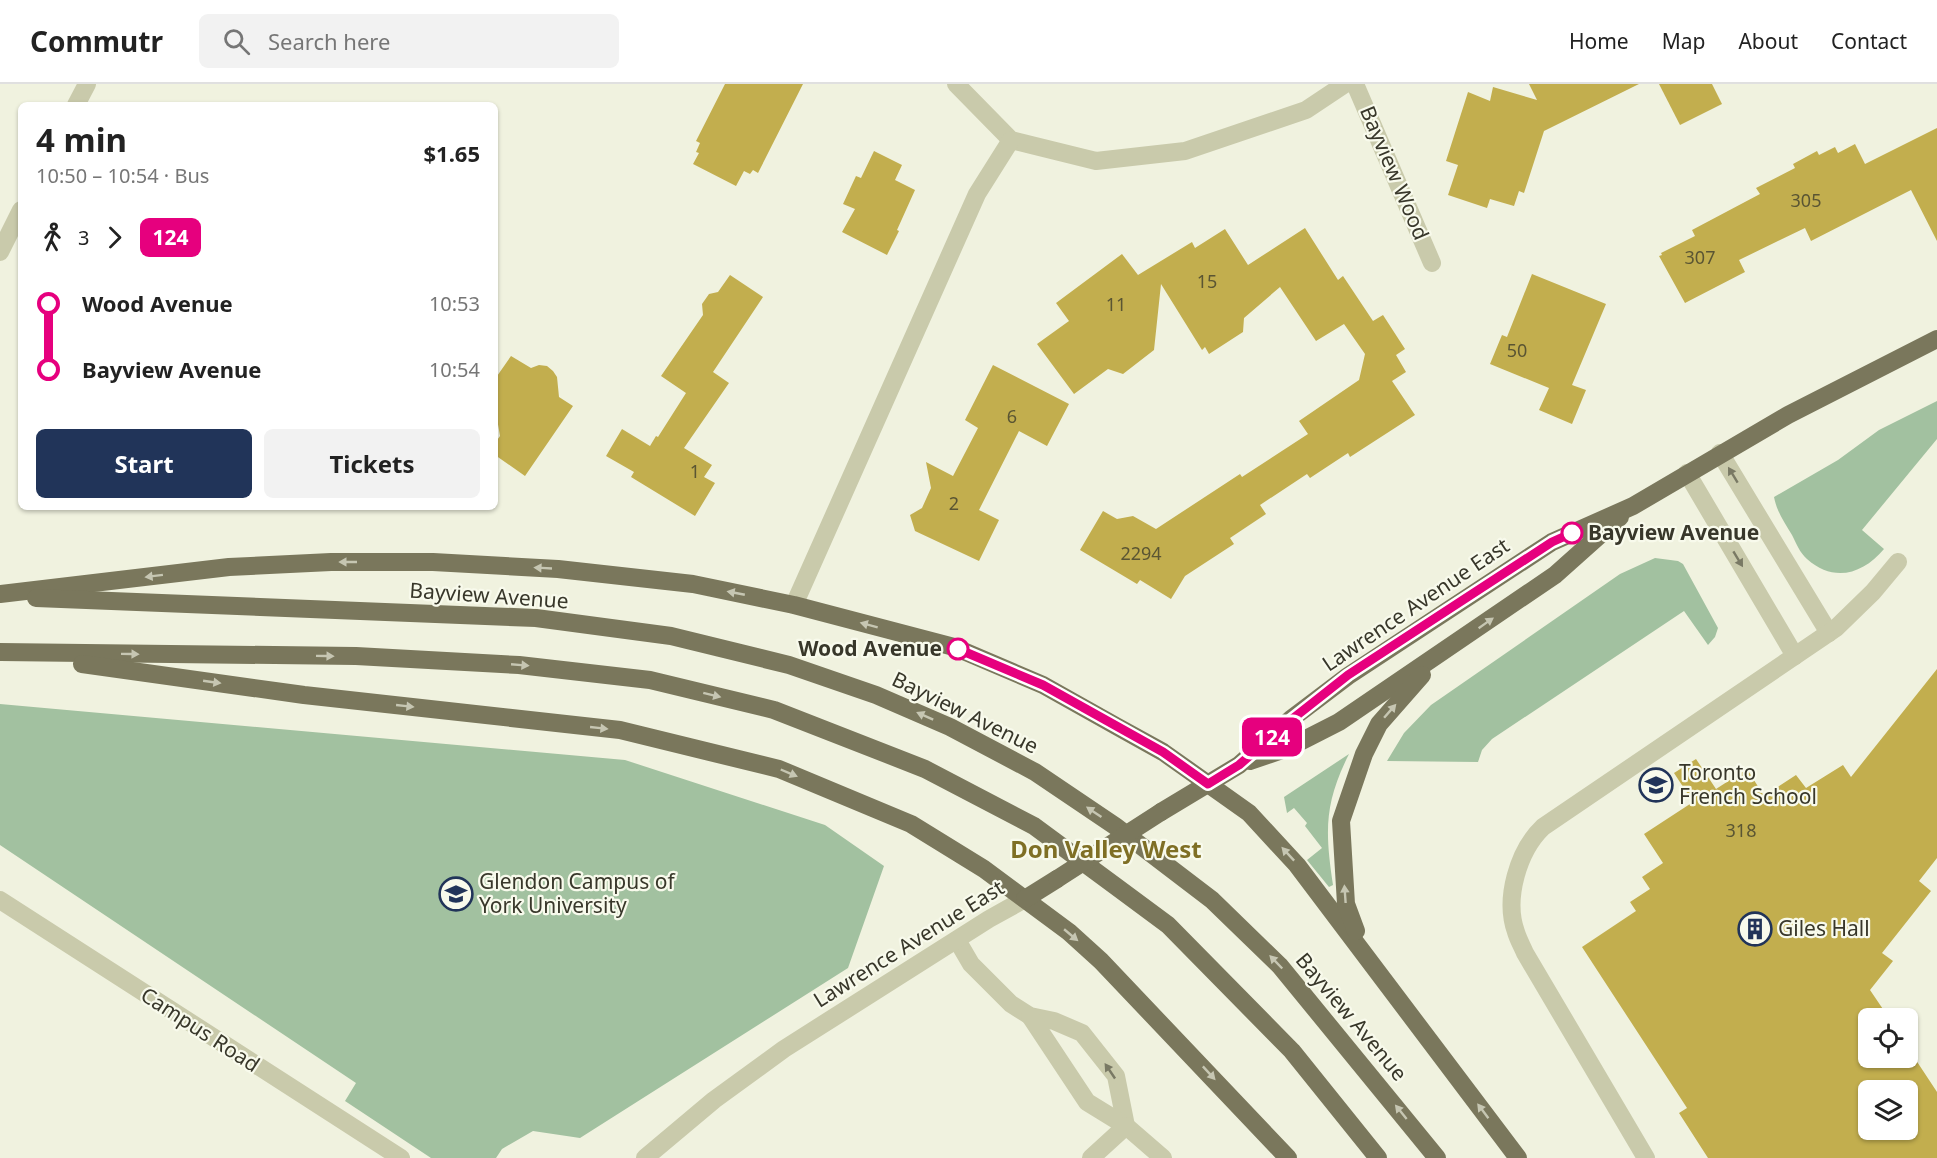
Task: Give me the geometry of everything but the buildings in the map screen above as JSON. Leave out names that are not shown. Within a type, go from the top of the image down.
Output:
[{"type":"main road","name":"Lawrence Avenue East","points":[[1025,899],[1239,765],[1348,675],[1552,542],[1633,506],[1788,415],[1937,339]]},
{"type":"main road","name":"Lawrence Avenue East","points":[[1239,765],[1288,748],[1339,722],[1556,575],[1633,506]]},
{"type":"main road","points":[[0,595],[229,567],[331,562],[433,562],[558,569],[671,582],[794,605],[954,647],[1043,685],[1163,752],[1249,813],[1297,865],[1518,1158]]},
{"type":"main road","name":"Bayview Avenue","points":[[0,595],[536,618],[672,636],[789,665],[876,695],[950,727],[1035,772],[1115,826],[1212,900],[1280,966],[1437,1158]]},
{"type":"main road","points":[[4,653],[304,695],[620,730],[779,769],[911,824],[984,869],[1069,932],[1101,961],[1288,1158]]},
{"type":"main road","points":[[4,653],[356,656],[519,665],[650,680],[774,710],[925,769],[1034,826],[1159,918],[1292,1052],[1378,1158]]},
{"type":"main road","points":[[1363,950],[1346,904],[1341,820],[1364,754],[1379,724],[1437,657]]},
{"type":"street","points":[[78,102],[87,84]]},
{"type":"street","points":[[956,84],[1011,140],[1096,160],[1185,151],[1306,110],[1345,84]]},
{"type":"street","name":"Bayview Wood","points":[[1355,84],[1432,263]]},
{"type":"street","points":[[794,605],[977,194],[1011,140]]},
{"type":"street","points":[[0,252],[15,236]]},
{"type":"street","points":[[1720,453],[1828,633]]},
{"type":"street","points":[[1687,473],[1795,656]]},
{"type":"street","points":[[1646,1158],[1525,953],[1515,930],[1512,907],[1515,874],[1534,835],[1543,827],[1836,628],[1873,592],[1898,561]]},
{"type":"street","name":"Lawrence Avenue East","points":[[645,1158],[714,1100],[784,1049],[1025,899]]},
{"type":"street","name":"Campus Road","points":[[0,900],[401,1158]]},
{"type":"street","points":[[957,940],[971,964],[1011,1004],[1030,1016],[1054,1021],[1082,1033],[1116,1076],[1126,1126]]},
{"type":"street","points":[[1030,1016],[1087,1102],[1126,1126],[1162,1158]]},
{"type":"street","points":[[1091,1158],[1126,1126]]},
{"type":"green space","points":[[1937,401],[1937,439],[1862,530],[1884,549],[1867,564],[1848,572],[1827,571],[1807,559],[1781,517],[1774,497],[1838,460],[1879,430]]},
{"type":"green space","points":[[1655,558],[1678,561],[1683,564],[1718,628],[1715,637],[1708,645],[1684,611],[1492,739],[1482,750],[1478,762],[1387,761],[1404,733],[1431,705],[1620,574]]},
{"type":"green space","name":"Glendon Campus of York University","points":[[0,704],[625,760],[825,825],[884,866],[848,968],[580,1138],[533,1131],[502,1149],[496,1158],[431,1158],[345,1101],[356,1083],[0,845]]},
{"type":"green space","points":[[1349,754],[1331,803],[1328,833],[1333,885],[1329,887],[1307,860],[1322,848],[1305,826],[1307,823],[1294,808],[1287,813],[1284,797]]},
{"type":"bus line","name":"124","points":[[958,649],[1043,685],[1163,752],[1208,784],[1239,765],[1348,675],[1552,542],[1572,533]]},
{"type":"place","name":"Bayview Avenue","points":[[1572,533]]},
{"type":"place","name":"Wood Avenue","points":[[958,649]]},
{"type":"place","name":"Toronto French School","points":[[1656,785]]},
{"type":"place","name":"Glendon Campus of York University","points":[[456,894]]},
{"type":"place","name":"Giles Hall","points":[[1755,929]]},
{"type":"district","name":"Don Valley West","points":[[1106,850]]}]
